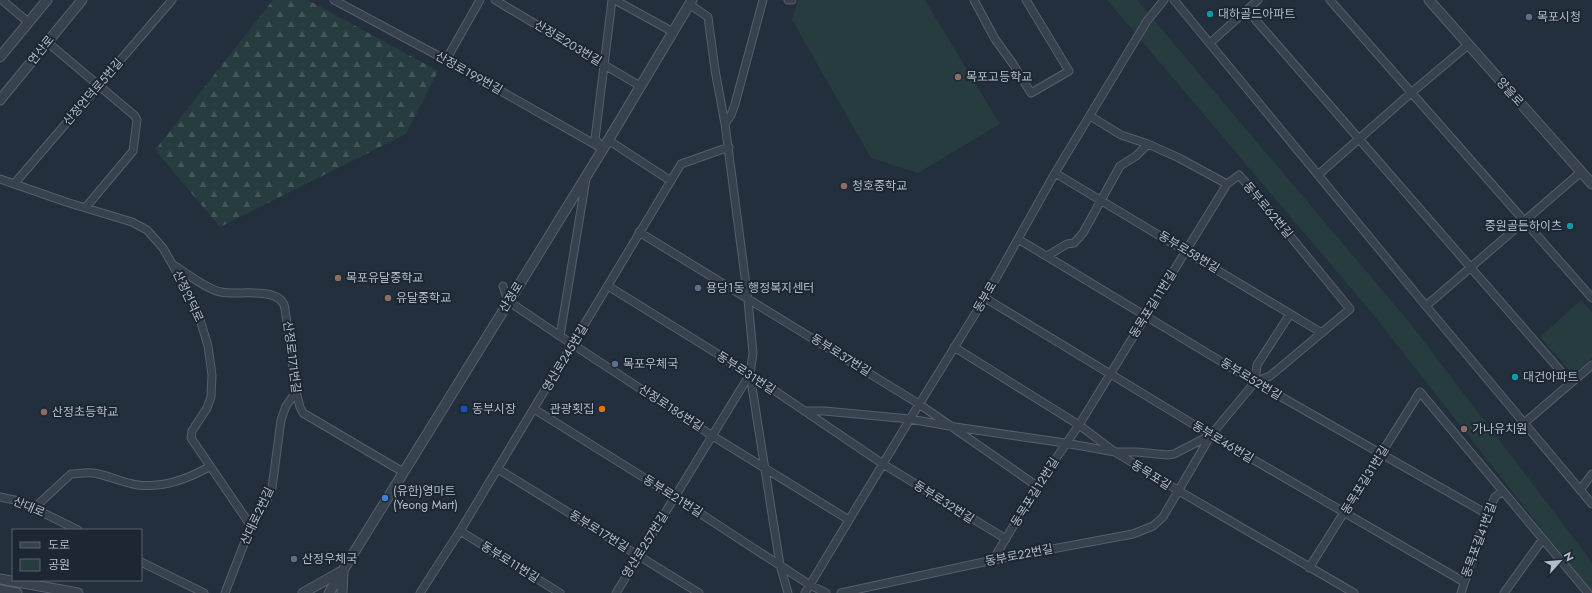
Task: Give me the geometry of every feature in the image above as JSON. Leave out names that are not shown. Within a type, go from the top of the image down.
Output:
[{"type":"street","points":[[2,0],[28,22]]},
{"type":"street","points":[[0,58],[47,0]]},
{"type":"street","name":"연산로","points":[[0,100],[82,0]]},
{"type":"street","name":"산정언덕로5번길","points":[[14,184],[172,0]]},
{"type":"street","name":"산정로199번길","points":[[334,0],[446,60],[603,149]]},
{"type":"street","points":[[446,60],[480,0]]},
{"type":"street","name":"산정로203번길","points":[[495,0],[640,86]]},
{"type":"street","points":[[603,149],[595,139],[604,64],[614,0],[673,32]]},
{"type":"street","points":[[725,124],[731,115],[735,104],[763,0]]},
{"type":"street","points":[[974,0],[995,39],[1013,64],[1031,94],[1069,71],[1026,0]]},
{"type":"street","name":"동부로","points":[[805,593],[985,298],[1055,173],[1147,22],[1164,0]]},
{"type":"street","points":[[1174,0],[1426,306],[1592,504]]},
{"type":"street","points":[[1210,43],[1258,0]]},
{"type":"street","points":[[1330,0],[1592,298]]},
{"type":"street","name":"양을로","points":[[1429,0],[1592,184]]},
{"type":"street","points":[[690,2],[708,17],[715,70],[729,147],[748,300],[753,353],[750,374],[780,565],[788,593]]},
{"type":"street","name":"산정로","points":[[329,593],[603,149],[690,2]]},
{"type":"street","points":[[1247,10],[1571,383]]},
{"type":"street","points":[[47,42],[135,116],[137,120],[132,151],[86,208]]},
{"type":"street","points":[[1318,175],[1468,45]]},
{"type":"street","name":"동부로62번길","points":[[1090,116],[1121,135],[1148,144],[1178,158],[1226,184],[1239,175],[1260,198],[1350,309],[1322,332]]},
{"type":"street","points":[[608,140],[670,181]]},
{"type":"street","points":[[1046,256],[1067,244],[1074,243],[1083,233],[1120,166],[1136,156],[1148,144]]},
{"type":"street","name":"영산로245번길","points":[[423,592],[681,164],[729,147]]},
{"type":"street","points":[[1426,306],[1581,172]]},
{"type":"street","name":"동부로58번길","points":[[1055,173],[1322,332]]},
{"type":"street","points":[[560,336],[586,175]]},
{"type":"street","name":"산정언덕로","points":[[0,179],[132,222],[147,230],[164,248],[196,306],[208,346],[212,375],[211,397],[207,408],[192,431],[191,438],[209,467],[251,526]]},
{"type":"street","name":"동목포길11번길","points":[[1079,425],[1226,184]]},
{"type":"street","name":"동부로37번길","points":[[639,232],[919,404],[955,427],[1037,486]]},
{"type":"street","name":"동부로52번길","points":[[1018,239],[1255,382],[1487,514]]},
{"type":"street","name":"산정로171번길","points":[[174,266],[214,290],[222,293],[270,294],[281,300],[285,304],[286,309],[296,392],[300,407],[306,415],[403,472]]},
{"type":"street","points":[[502,286],[508,301]]},
{"type":"street","name":"동부로31번길","points":[[608,286],[750,374],[883,464]]},
{"type":"street","name":"동부로46번길","points":[[985,298],[1211,435],[1464,582]]},
{"type":"street","name":"산정로186번길","points":[[508,301],[711,434],[849,520]]},
{"type":"street","points":[[1255,382],[1257,365],[1290,314]]},
{"type":"street","points":[[804,411],[824,411],[910,419],[1115,452],[1137,452],[1167,455],[1174,454],[1211,435],[1255,382],[1270,376],[1322,332]]},
{"type":"street","name":"동목포길","points":[[954,347],[1079,425],[1115,452],[1179,492],[1354,593]]},
{"type":"street","points":[[1524,424],[1592,365]]},
{"type":"street","name":"영산로257번길","points":[[616,593],[675,497],[711,434],[750,374]]},
{"type":"street","name":"산대로2번길","points":[[225,593],[251,526],[267,500],[272,488],[281,420],[286,406],[296,392]]},
{"type":"street","name":"동목포길31번길","points":[[1309,568],[1420,392],[1502,491]]},
{"type":"street","name":"동부로21번길","points":[[534,409],[675,497],[810,585]]},
{"type":"street","name":"동목포길12번길","points":[[993,560],[1037,486],[1079,425]]},
{"type":"street","name":"동부로22번길","points":[[841,593],[993,560],[1141,532],[1159,521],[1179,492],[1211,435]]},
{"type":"street","name":"동부로32번길","points":[[883,464],[1006,539]]},
{"type":"street","points":[[34,508],[71,474],[93,473],[138,485],[159,485],[173,483],[191,477],[209,467]]},
{"type":"street","name":"동부로17번길","points":[[498,469],[699,593]]},
{"type":"street","points":[[1580,490],[1592,474]]},
{"type":"street","points":[[1502,491],[1588,593]]},
{"type":"street","name":"동목포길41번길","points":[[1460,593],[1487,514],[1495,497],[1502,491]]},
{"type":"street","name":"산대로","points":[[0,497],[18,501],[76,529]]},
{"type":"street","name":"동부로11번길","points":[[460,531],[560,593]]},
{"type":"street","points":[[1504,593],[1543,539]]},
{"type":"street","points":[[142,562],[204,593]]},
{"type":"street","points":[[303,593],[343,571]]},
{"type":"street","points":[[342,593],[343,571]]},
{"type":"street","points":[[0,579],[78,593]]},
{"type":"street","points":[[810,585],[826,593]]},
{"type":"street","points":[[0,590],[17,593]]},
{"type":"green space","points":[[273,0],[308,0],[438,71],[406,134],[220,227],[155,150]]},
{"type":"green space","points":[[798,0],[925,0],[1000,124],[918,173],[871,158],[792,20]]},
{"type":"green space","points":[[1107,0],[1137,0],[1410,323],[1592,562],[1592,593],[1372,313]]},
{"type":"green space","points":[[1581,300],[1592,312],[1592,358],[1577,371],[1569,370],[1540,337]]},
{"type":"place","name":"대하골드아파트","points":[[1210,14]]},
{"type":"place","name":"목포시청","points":[[1529,17]]},
{"type":"place","name":"목포고등학교","points":[[958,77]]},
{"type":"place","name":"청호중학교","points":[[844,186]]},
{"type":"place","name":"중원골든하이츠","points":[[1570,226]]},
{"type":"place","name":"목포유달중학교","points":[[338,278]]},
{"type":"place","name":"용당1동 행정복지센터","points":[[698,288]]},
{"type":"place","name":"유달중학교","points":[[388,298]]},
{"type":"place","name":"목포우체국","points":[[615,364]]},
{"type":"place","name":"대건아파트","points":[[1515,377]]},
{"type":"place","name":"동부시장","points":[[464,409]]},
{"type":"place","name":"관광횟집","points":[[602,409]]},
{"type":"place","name":"산정초등학교","points":[[44,412]]},
{"type":"place","name":"가나유치원","points":[[1464,429]]},
{"type":"place","name":"(유한)영마트 (Yeong Mart)","points":[[385,498]]},
{"type":"place","name":"산정우체국","points":[[294,559]]}]
